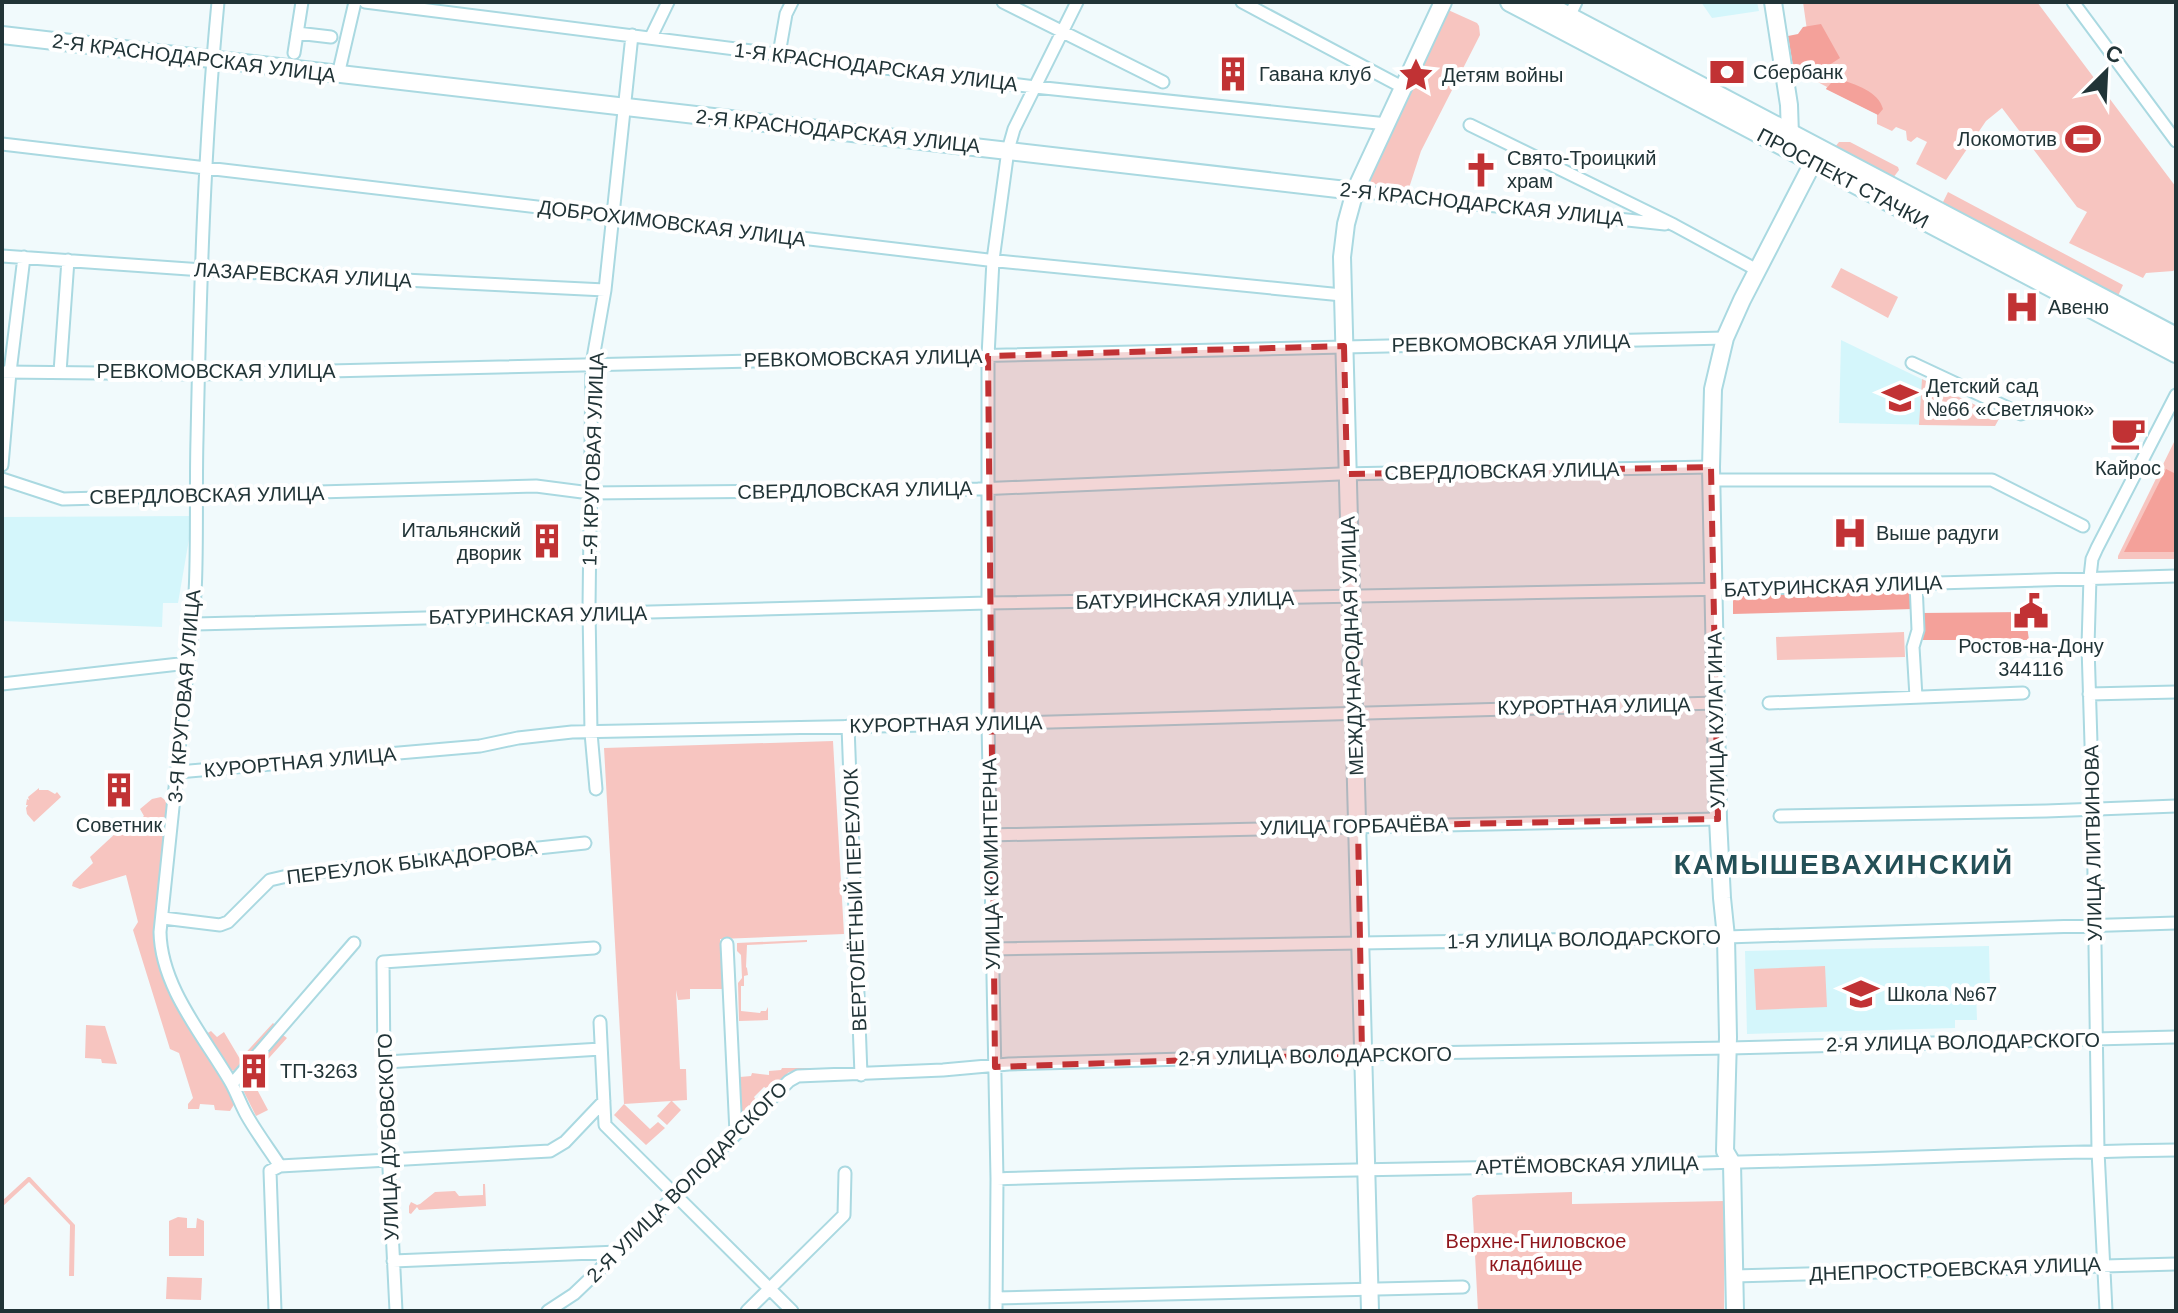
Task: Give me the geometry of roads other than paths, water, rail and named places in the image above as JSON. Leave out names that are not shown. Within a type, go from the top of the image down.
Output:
[{"type":"main road","name":"ПРОСПЕКТ СТАЧКИ","points":[[1510,2],[2176,337]]},
{"type":"main road","name":"ПРОСПЕКТ СТАЧКИ","points":[[1541,2],[1572,9],[1790,135],[1816,156],[2176,353]]},
{"type":"street","name":"3-Я КРУГОВАЯ УЛИЦА","points":[[218,2],[205,169],[195,496],[195,624],[188,663],[161,949],[167,971],[185,1009],[280,1166]]},
{"type":"street","points":[[294,53],[302,2]]},
{"type":"street","points":[[338,75],[355,2]]},
{"type":"street","name":"1-Я КРАСНОДАРСКАЯ УЛИЦА","points":[[365,2],[468,8],[632,35],[1035,87],[1387,124]]},
{"type":"street","points":[[651,37],[668,2]]},
{"type":"street","points":[[779,54],[786,14],[792,2]]},
{"type":"street","points":[[1003,2],[1163,82]]},
{"type":"street","name":"УЛИЦА КОМИНТЕРНА","points":[[996,1305],[987,488],[988,356],[993,260],[1008,150],[1014,129],[1077,2]]},
{"type":"street","points":[[1242,2],[1404,88]]},
{"type":"street","name":"МЕЖДУНАРОДНАЯ УЛИЦА","points":[[1370,1311],[1342,257],[1346,224],[1355,191],[1443,2]]},
{"type":"street","points":[[1773,2],[1789,105],[1790,135]]},
{"type":"street","points":[[2073,2],[2176,141]]},
{"type":"street","points":[[297,33],[331,37]]},
{"type":"street","name":"2-Я КРАСНОДАРСКАЯ УЛИЦА","points":[[2,35],[1674,225]]},
{"type":"street","name":"1-Я КРУГОВАЯ УЛИЦА","points":[[596,789],[591,733],[589,614],[592,364],[605,290],[632,35]]},
{"type":"street","points":[[1470,125],[1674,225],[1757,270]]},
{"type":"street","name":"ДОБРОХИМОВСКАЯ УЛИЦА","points":[[2,144],[993,260],[1342,295]]},
{"type":"street","name":"УЛИЦА КУЛАГИНА","points":[[1735,1311],[1732,1163],[1725,1151],[1729,1048],[1718,819],[1711,474],[1713,389],[1725,338],[1816,156]]},
{"type":"street","name":"ЛАЗАРЕВСКАЯ УЛИЦА","points":[[2,256],[203,270],[605,290]]},
{"type":"street","points":[[2,465],[6,372],[24,257]]},
{"type":"street","points":[[60,372],[68,260]]},
{"type":"street","name":"РЕВКОМОВСКАЯ УЛИЦА","points":[[6,372],[198,374],[1725,338]]},
{"type":"street","points":[[1912,363],[2021,414]]},
{"type":"street","name":"УЛИЦА ЛИТВИНОВА","points":[[2106,1311],[2098,1151],[2088,646],[2090,577],[2097,548],[2176,395]]},
{"type":"street","name":"СВЕРДЛОВСКАЯ УЛИЦА","points":[[2,479],[63,499],[536,486],[590,493],[987,488],[1347,474],[1711,474],[1992,480],[2083,526]]},
{"type":"street","name":"БАТУРИНСКАЯ УЛИЦА","points":[[195,624],[2176,576]]},
{"type":"street","points":[[1916,583],[1918,630],[1913,647],[1916,697]]},
{"type":"street","points":[[2,684],[188,663]]},
{"type":"street","points":[[2089,694],[2176,692]]},
{"type":"street","points":[[1769,703],[2023,693]]},
{"type":"street","name":"КУРОРТНАЯ УЛИЦА","points":[[178,772],[480,746],[572,732],[1716,703]]},
{"type":"street","name":"ВЕРТОЛЁТНЫЙ ПЕРЕУЛОК","points":[[848,726],[861,1075]]},
{"type":"street","points":[[1780,816],[2176,806]]},
{"type":"street","name":"УЛИЦА ГОРБАЧЁВА","points":[[989,835],[1718,819]]},
{"type":"street","name":"ПЕРЕУЛОК БЫКАДОРОВА","points":[[163,918],[220,925],[228,922],[270,880],[296,874],[585,843]]},
{"type":"street","name":"1-Я УЛИЦА ВОЛОДАРСКОГО","points":[[993,949],[1726,937],[2176,923]]},
{"type":"street","points":[[232,1084],[354,943]]},
{"type":"street","points":[[727,944],[736,1133]]},
{"type":"street","name":"УЛИЦА ДУБОВСКОГО","points":[[396,1311],[384,1067],[383,962],[594,948]]},
{"type":"street","points":[[600,1022],[605,1125]]},
{"type":"street","name":"2-Я УЛИЦА ВОЛОДАРСКОГО","points":[[548,1311],[574,1294],[618,1252],[792,1078],[1009,1064],[2176,1037]]},
{"type":"street","points":[[386,1062],[601,1049]]},
{"type":"street","points":[[275,1311],[270,1171],[280,1166],[550,1151],[565,1142],[604,1101]]},
{"type":"street","points":[[592,1113],[792,1311]]},
{"type":"street","name":"АРТЁМОВСКАЯ УЛИЦА","points":[[997,1179],[2176,1150]]},
{"type":"street","points":[[747,1311],[844,1215],[845,1173]]},
{"type":"street","points":[[393,1261],[618,1252]]},
{"type":"street","name":"ДНЕПРОСТРОЕВСКАЯ УЛИЦА","points":[[1734,1276],[2176,1264]]},
{"type":"street","points":[[996,1305],[1463,1287]]},
{"type":"place","name":"Сбербанк","points":[[1727,72]]},
{"type":"place","name":"Гавана клуб","points":[[1233,74]]},
{"type":"place","name":"Детям войны","points":[[1416,75]]},
{"type":"place","name":"Локомотив","points":[[2083,139]]},
{"type":"place","name":"Свято-Троицкий храм","points":[[1481,170]]},
{"type":"place","name":"Авеню","points":[[2022,307]]},
{"type":"place","name":"Детский сад №66 «Светлячок»","points":[[1900,398]]},
{"type":"place","name":"Кайрос","points":[[2128,433]]},
{"type":"place","name":"Выше радуги","points":[[1850,533]]},
{"type":"place","name":"Итальянский дворик","points":[[547,541]]},
{"type":"place","name":"Ростов-на-Дону 344116","points":[[2031,611]]},
{"type":"place","name":"Советник","points":[[119,790]]},
{"type":"place","name":"Школа №67","points":[[1861,994]]},
{"type":"place","name":"ТП-3263","points":[[254,1071]]},
{"type":"district","name":"КАМЫШЕВАХИНСКИЙ","points":[[1844,864]]},
{"type":"park label","name":"Верхне-Гниловское кладбище","points":[[1536,1252]]}]
